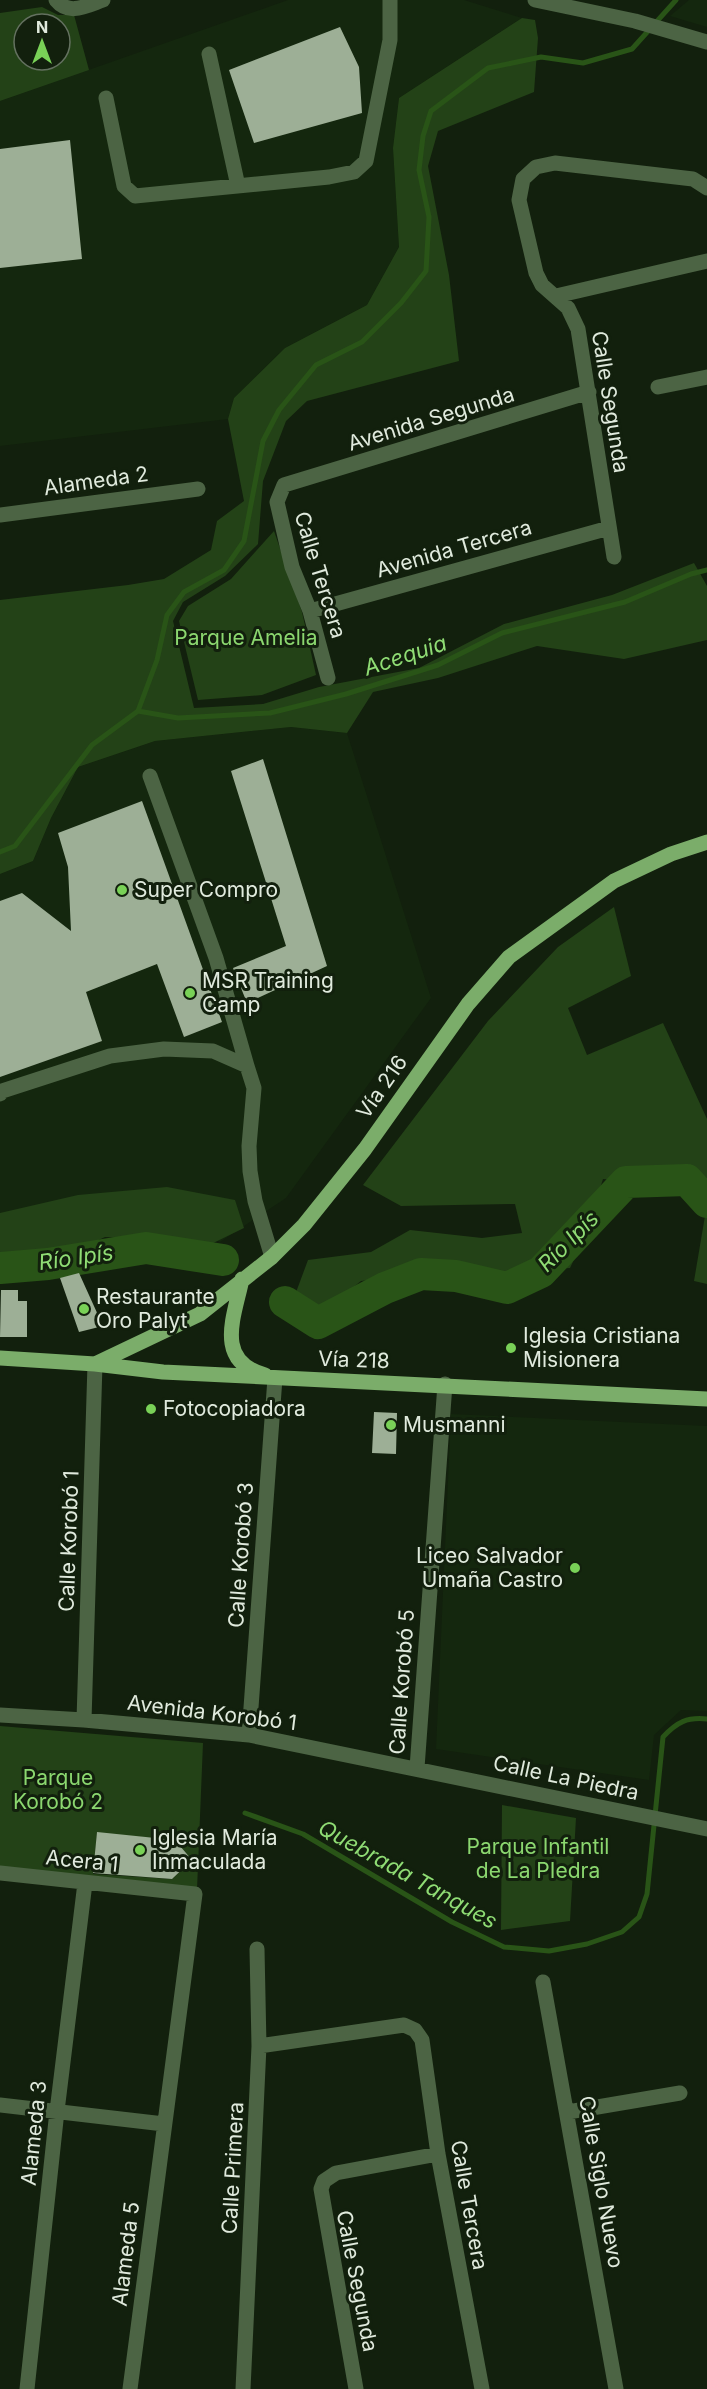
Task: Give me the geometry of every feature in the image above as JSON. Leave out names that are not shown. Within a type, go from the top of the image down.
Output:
[{"type":"main road","name":"Vía 216","points":[[95,1364],[200,1314],[272,1257],[304,1225],[364,1149],[468,1004],[509,957],[614,881],[672,854],[707,843]]},
{"type":"main road","points":[[242,1279],[230,1329],[230,1341],[237,1355],[250,1369],[275,1377]]},
{"type":"main road","name":"Vía 218","points":[[0,1358],[95,1364],[163,1372],[445,1384],[707,1399]]},
{"type":"street","points":[[59,4],[73,10],[103,0]]},
{"type":"street","points":[[106,98],[118,166],[124,186],[135,196],[354,172],[366,161],[390,40],[390,0]]},
{"type":"street","points":[[535,0],[635,21],[707,42]]},
{"type":"street","points":[[209,54],[238,186]]},
{"type":"street","name":"Calle Segunda","points":[[614,557],[578,329],[568,309],[542,285],[536,273],[519,200],[523,179],[536,167],[555,163],[693,179],[707,188]]},
{"type":"street","points":[[556,296],[707,261]]},
{"type":"street","points":[[658,387],[707,377]]},
{"type":"street","name":"Avenida Segunda","points":[[284,485],[589,392]]},
{"type":"street","name":"Calle Tercera","points":[[284,485],[277,502],[292,567],[310,612],[328,678]]},
{"type":"street","name":"Alameda 2","points":[[0,515],[198,489]]},
{"type":"street","name":"Avenida Tercera","points":[[310,612],[609,528]]},
{"type":"street","points":[[150,776],[216,958],[254,1088],[249,1146],[250,1171],[255,1201],[272,1257]]},
{"type":"street","points":[[0,1094],[2,1091],[110,1056],[153,1051],[213,1051],[247,1066]]},
{"type":"street","name":"Calle Korobó 1","points":[[84,1719],[95,1364]]},
{"type":"street","name":"Calle Korobó 3","points":[[249,1735],[275,1377]]},
{"type":"street","name":"Calle Korobó 5","points":[[417,1768],[445,1384]]},
{"type":"street","name":"Avenida Korobó 1","points":[[0,1715],[84,1719],[249,1735],[417,1768]]},
{"type":"street","name":"Calle La Piedra","points":[[417,1768],[707,1829]]},
{"type":"street","name":"Acera 1","points":[[0,1873],[195,1894]]},
{"type":"street","name":"Alameda 3","points":[[27,2389],[57,2111],[85,1883]]},
{"type":"street","name":"Alameda 5","points":[[130,2389],[195,1894]]},
{"type":"street","name":"Calle Primera","points":[[243,2389],[260,2046],[256,1949]]},
{"type":"street","name":"Calle Siglo Nuevo","points":[[543,1982],[616,2389]]},
{"type":"street","name":"Calle Tercera","points":[[260,2046],[392,2025],[404,2025],[416,2030],[422,2040],[438,2154],[482,2389]]},
{"type":"street","points":[[568,2112],[680,2093]]},
{"type":"street","points":[[0,2104],[164,2124]]},
{"type":"street","name":"Calle Segunda","points":[[356,2389],[321,2200],[321,2189],[324,2181],[336,2173],[438,2154]]},
{"type":"shaded area","points":[[288,0],[464,0],[522,18],[399,98],[393,148],[399,247],[367,305],[285,348],[234,398],[228,419],[0,446],[0,101]]},
{"type":"shaded area","points":[[689,0],[707,0],[707,27],[670,16]]},
{"type":"shaded area","points":[[291,727],[347,733],[431,998],[286,1198],[220,1242],[165,1210],[0,1236],[0,874],[33,861],[51,818],[78,767],[155,741]]},
{"type":"shaded area","name":"Liceo Salvador Umaña Castro","points":[[451,1414],[707,1426],[707,1711],[681,1710],[654,1735],[649,1780],[436,1749]]},
{"type":"green space","points":[[42,7],[52,12],[12,12],[12,72],[72,72],[72,15],[74,15],[89,70],[0,101],[0,13]]},
{"type":"green space","points":[[522,18],[535,20],[538,38],[534,92],[438,131],[428,166],[449,275],[459,361],[307,401],[286,421],[263,481],[258,544],[225,576],[183,602],[173,621],[194,708],[263,704],[319,687],[419,668],[504,624],[612,595],[694,563],[707,586],[707,640],[624,659],[537,646],[438,678],[373,692],[347,733],[291,727],[155,741],[78,767],[51,818],[33,861],[0,874],[0,600],[164,579],[211,550],[217,521],[244,501],[228,419],[234,398],[285,348],[367,305],[399,247],[393,148],[399,98]]},
{"type":"green space","name":"Parque Amelia","points":[[274,531],[302,612],[316,675],[262,695],[198,700],[179,621],[188,606],[231,579]]},
{"type":"green space","points":[[614,907],[631,976],[568,1008],[587,1055],[663,1023],[707,1119],[707,1284],[694,1281],[706,1210],[668,1186],[603,1179],[585,1236],[570,1268],[456,1276],[421,1274],[361,1281],[321,1313],[295,1295],[308,1260],[371,1252],[410,1230],[482,1238],[522,1233],[515,1204],[401,1206],[363,1185],[488,1021],[558,947]]},
{"type":"green space","points":[[167,1187],[235,1200],[244,1228],[205,1247],[166,1239],[105,1237],[48,1264],[0,1268],[0,1213],[78,1195]]},
{"type":"green space","name":"Parque Korobó 2","points":[[0,1726],[203,1743],[197,1890],[0,1868]],"holes":[[[97,1833],[175,1840],[192,1860],[172,1879],[93,1874]]]},
{"type":"green space","name":"Parque Infantil de La PIedra","points":[[502,1805],[576,1818],[570,1921],[501,1930]]},
{"type":"building","points":[[340,27],[359,67],[362,113],[254,143],[229,70]]},
{"type":"building","points":[[70,140],[82,259],[0,268],[0,149]]},
{"type":"building","points":[[263,759],[327,966],[247,1003],[233,968],[286,946],[231,771]]},
{"type":"building","points":[[142,801],[222,1022],[184,1037],[157,964],[86,992],[102,1041],[0,1077],[0,901],[22,893],[71,931],[68,867],[58,833]]},
{"type":"building","name":"Restaurante Oro Palyt","points":[[79,1273],[103,1326],[79,1332],[60,1278]]},
{"type":"building","points":[[1,1290],[18,1290],[18,1301],[27,1301],[27,1337],[0,1337]]},
{"type":"building","points":[[374,1412],[397,1413],[396,1454],[372,1453]]},
{"type":"building","name":"Iglesia María Inmaculada","points":[[97,1832],[175,1840],[192,1860],[172,1879],[93,1873]]},
{"type":"waterway","points":[[0,852],[15,846],[92,745],[138,711],[157,660],[167,615],[184,592],[224,570],[244,541],[263,441],[279,410],[316,365],[362,342],[401,303],[426,271],[429,217],[419,170],[423,136],[431,111],[488,68],[541,57],[583,63],[632,49],[676,0]]},
{"type":"waterway","name":"Acequia","points":[[138,711],[178,718],[270,713],[346,694],[438,665],[502,633],[625,602],[691,574],[707,570]]},
{"type":"waterway","name":"Río Ipís","points":[[285,1302],[318,1323],[385,1288],[421,1274],[456,1276],[507,1288],[541,1272],[626,1182],[687,1180],[707,1202]]},
{"type":"waterway","name":"Río Ipís","points":[[0,1268],[48,1264],[146,1248],[223,1260]]},
{"type":"waterway","name":"Quebrada Tanques","points":[[245,1813],[303,1834],[452,1922],[504,1947],[549,1951],[587,1944],[622,1932],[639,1917],[647,1894],[663,1737],[683,1722],[707,1719]]},
{"type":"place","name":"Super Compro","points":[[122,890]]},
{"type":"place","name":"MSR Training Camp","points":[[190,993]]},
{"type":"place","name":"Restaurante Oro Palyt","points":[[84,1309]]},
{"type":"place","name":"Iglesia Cristiana Misionera","points":[[511,1348]]},
{"type":"place","name":"Fotocopiadora","points":[[151,1409]]},
{"type":"place","name":"Musmanni","points":[[391,1425]]},
{"type":"place","name":"Liceo Salvador Umaña Castro","points":[[575,1568]]},
{"type":"place","name":"Iglesia María Inmaculada","points":[[140,1850]]}]
